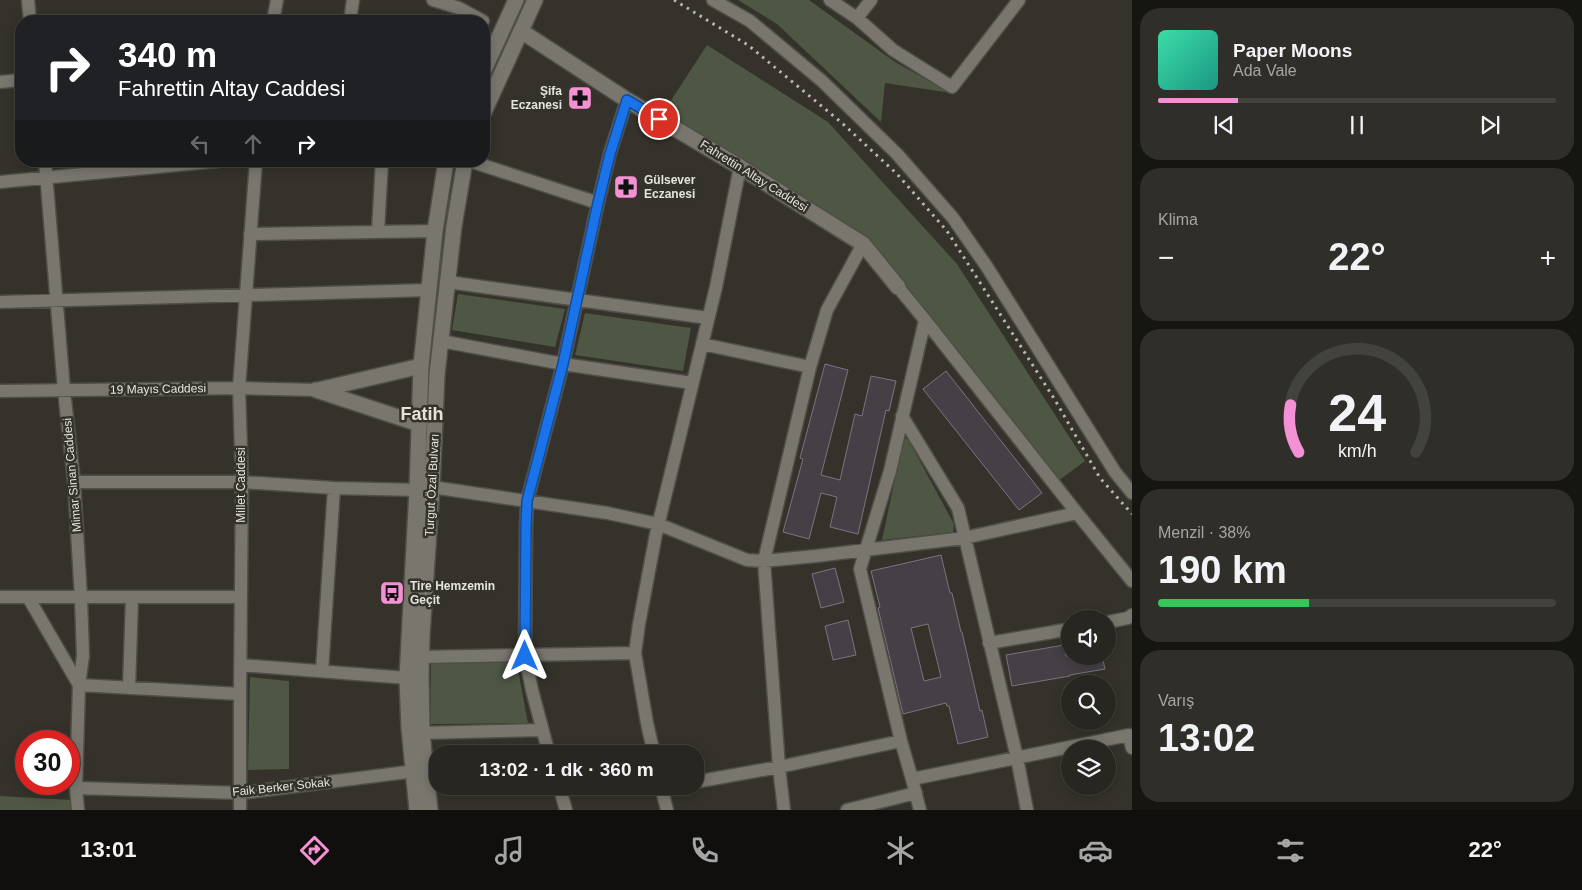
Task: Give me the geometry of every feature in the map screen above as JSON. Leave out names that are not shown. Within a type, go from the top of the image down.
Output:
[{"type":"main road","points":[[490,56],[516,0]]},
{"type":"main road","points":[[490,99],[535,0]]},
{"type":"main road","name":"Fahrettin Altay Caddesi","points":[[521,31],[627,100],[740,167],[863,244],[898,288]]},
{"type":"main road","name":"Turgut Özal Bulvarı","points":[[430,810],[419,770],[407,678],[417,490],[421,366],[435,232],[445,167]]},
{"type":"main road","name":"Turgut Özal Bulvarı","points":[[417,810],[422,734],[421,657],[437,374],[464,167]]},
{"type":"main road","points":[[316,390],[421,366]]},
{"type":"main road","points":[[316,390],[419,424]]},
{"type":"street","points":[[28,0],[29,15]]},
{"type":"street","points":[[274,15],[277,0]]},
{"type":"street","points":[[351,15],[353,0]]},
{"type":"street","points":[[433,0],[459,15]]},
{"type":"street","points":[[713,0],[750,22],[822,81],[897,154],[953,218],[987,268],[1115,472],[1132,493]]},
{"type":"street","points":[[830,0],[857,18],[893,50],[952,87],[1019,0]]},
{"type":"street","points":[[857,18],[871,0]]},
{"type":"street","points":[[490,26],[501,31]]},
{"type":"street","points":[[0,82],[15,81]]},
{"type":"street","points":[[546,745],[525,656],[527,501],[563,364],[610,154],[627,100]]},
{"type":"street","name":"Mimar Sinan Caddesi","points":[[45,167],[64,390],[74,482],[81,598],[83,656],[79,685],[78,730]]},
{"type":"street","points":[[0,182],[157,167]]},
{"type":"street","name":"Millet Caddesi","points":[[240,810],[242,482],[239,388],[256,167]]},
{"type":"street","points":[[378,231],[382,167]]},
{"type":"street","points":[[488,167],[598,203]]},
{"type":"street","points":[[652,745],[635,653],[639,624],[658,524],[716,287],[740,167]]},
{"type":"street","points":[[250,234],[378,231],[435,232]]},
{"type":"street","points":[[784,810],[779,767],[764,562],[810,368],[827,310],[863,244]]},
{"type":"street","points":[[448,282],[708,318]]},
{"type":"street","points":[[898,288],[1132,581]]},
{"type":"street","points":[[0,302],[429,290]]},
{"type":"street","points":[[920,810],[901,741],[860,569],[890,471],[925,320]]},
{"type":"street","points":[[441,341],[563,364],[692,384]]},
{"type":"street","points":[[702,344],[810,368]]},
{"type":"street","name":"19 Mayıs Caddesi","points":[[0,391],[239,388],[316,390]]},
{"type":"street","points":[[902,416],[958,508],[1017,758],[1027,810]]},
{"type":"street","points":[[74,482],[242,482],[334,488],[417,490]]},
{"type":"street","points":[[432,487],[607,513],[658,524],[747,560],[764,562],[964,538],[1077,513]]},
{"type":"street","points":[[322,672],[334,488]]},
{"type":"street","points":[[0,597],[240,597]]},
{"type":"street","points":[[28,597],[79,685],[240,694]]},
{"type":"street","points":[[129,688],[132,598]]},
{"type":"street","points":[[1116,620],[1128,618],[1132,615]]},
{"type":"street","points":[[990,644],[1061,631]]},
{"type":"street","points":[[421,657],[635,653]]},
{"type":"street","points":[[240,664],[407,678]]},
{"type":"street","points":[[422,734],[542,730]]},
{"type":"street","points":[[912,779],[1129,734],[1132,748]]},
{"type":"street","points":[[704,780],[779,767],[901,741]]},
{"type":"street","name":"Faik Berker Sokak","points":[[80,788],[241,793],[419,770]]},
{"type":"street","points":[[847,810],[916,793]]},
{"type":"street","name":"Mimar Sinan Caddesi","points":[[77,795],[78,810]]},
{"type":"street","points":[[562,795],[566,810]]},
{"type":"street","points":[[666,795],[667,810]]},
{"type":"green space","points":[[738,0],[809,0],[895,62],[951,93],[885,83],[881,122],[777,24]]},
{"type":"green space","points":[[707,45],[828,122],[957,264],[1085,461],[1054,484],[863,244],[659,119]]},
{"type":"green space","points":[[458,294],[565,309],[555,347],[452,330]]},
{"type":"green space","points":[[585,313],[691,328],[683,371],[575,355]]},
{"type":"green space","points":[[906,438],[954,524],[953,532],[882,540],[903,441]]},
{"type":"green space","points":[[516,659],[528,723],[430,724],[431,663]]},
{"type":"green space","points":[[250,677],[289,681],[289,769],[248,770]]},
{"type":"green space","points":[[0,796],[72,800],[73,810],[0,810]]},
{"type":"building","points":[[825,364],[848,370],[821,475],[840,480],[855,414],[862,416],[871,376],[896,381],[889,411],[886,410],[858,534],[830,527],[837,497],[821,493],[809,539],[783,532],[803,459],[800,458]]},
{"type":"building","points":[[946,371],[1042,493],[1019,510],[923,389]]},
{"type":"building","points":[[941,555],[988,737],[958,744],[949,706],[946,703],[903,714],[871,571]],"holes":[[[928,624],[941,677],[924,681],[911,628]]]},
{"type":"building","points":[[835,568],[844,602],[821,608],[812,574]]},
{"type":"building","points":[[848,620],[856,655],[833,660],[825,626]]},
{"type":"building","points":[[1061,646],[1061,665],[1104,665],[1105,669],[1061,675],[1061,678],[1012,686],[1006,655]]},
{"type":"railway","points":[[674,0],[748,45],[842,123],[897,174],[947,231],[1055,400],[1100,478],[1132,514]]},
{"type":"place","name":"Şifa Eczanesi","points":[[580,98]]},
{"type":"place","name":"Gülsever Eczanesi","points":[[626,187]]},
{"type":"place","name":"Tire Hemzemin Geçit","points":[[392,593]]},
{"type":"district","name":"Fatih","points":[[422,414]]},
{"type":"route","points":[[525,656],[527,501],[563,364],[610,154],[627,100],[659,119]]}]
